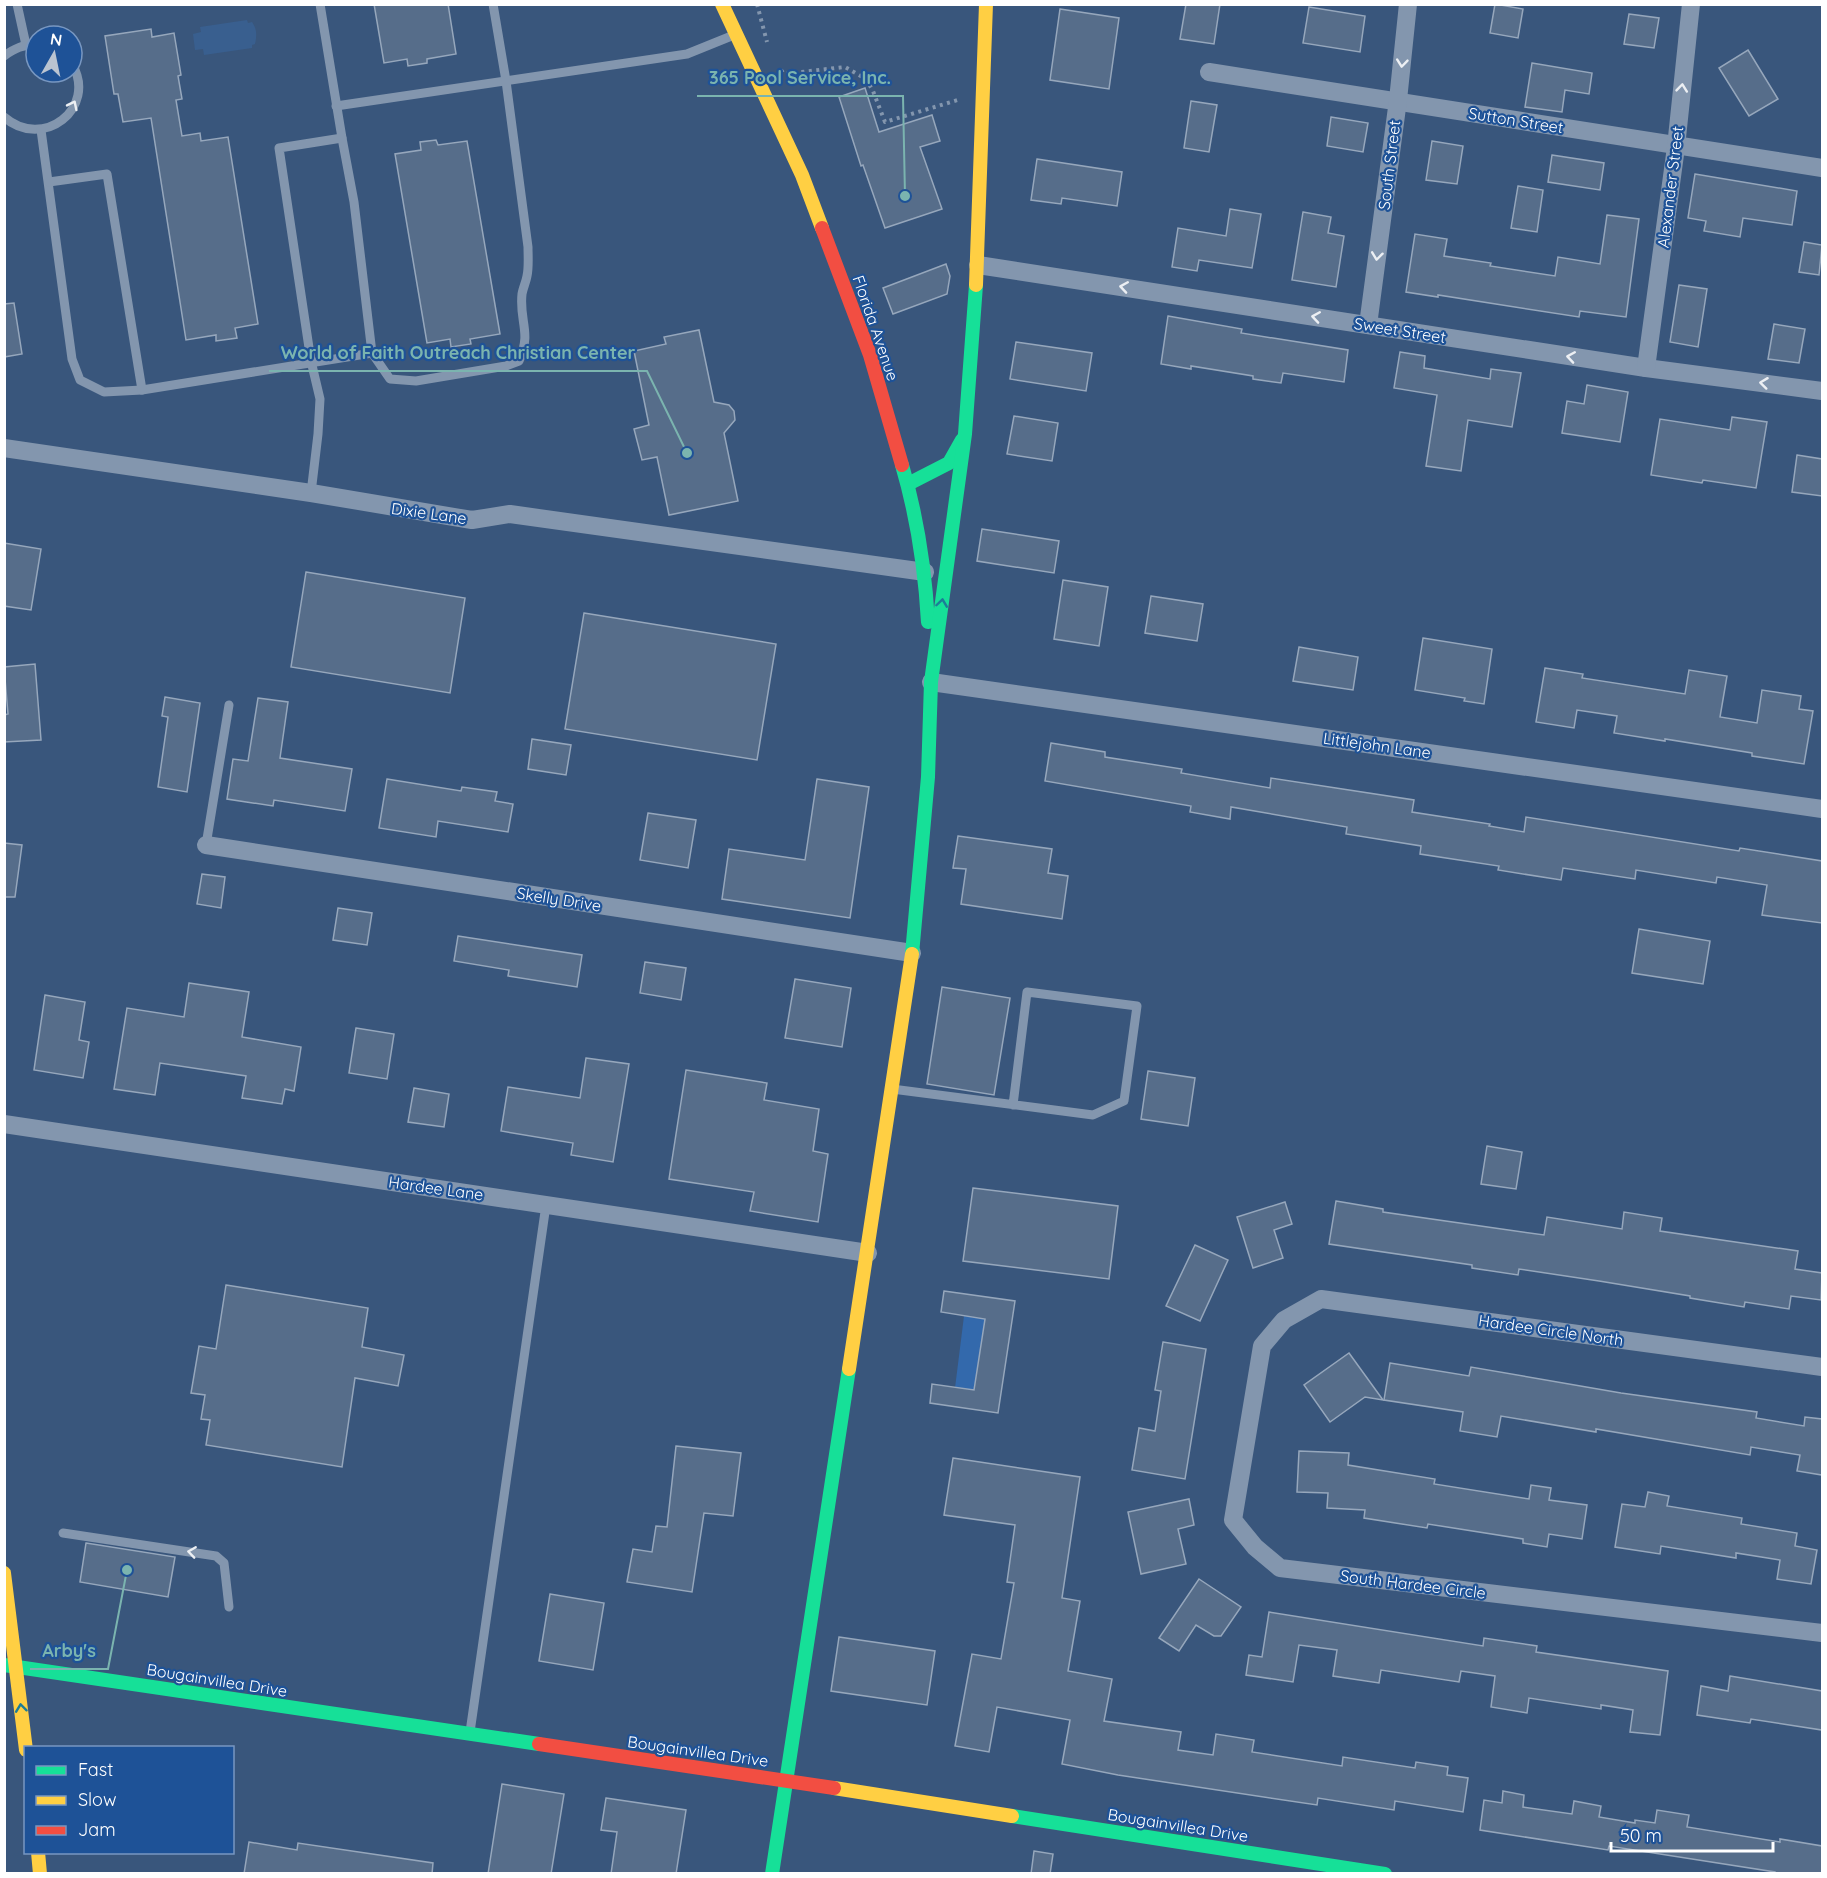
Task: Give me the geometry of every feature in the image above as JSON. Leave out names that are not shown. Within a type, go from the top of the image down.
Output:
[{"type":"street","name":"Florida Avenue","points":[[722,4],[802,175],[868,348],[908,484],[925,572],[931,682]]},
{"type":"street","points":[[772,1874],[912,953],[928,777],[931,682],[965,434],[978,265],[986,4]]},
{"type":"street","name":"South Street","points":[[1368,325],[1398,100],[1408,4]]},
{"type":"street","name":"Alexander Street","points":[[1646,368],[1676,147],[1691,4]]},
{"type":"street","name":"Sutton Street","points":[[1209,72],[1398,100],[1676,147],[1822,168]]},
{"type":"street","name":"Sweet Street","points":[[978,265],[1646,368],[1822,391]]},
{"type":"street","points":[[908,484],[949,463],[965,434]]},
{"type":"street","name":"Dixie Lane","points":[[4,448],[472,520],[510,514],[925,572]]},
{"type":"street","name":"Littlejohn Lane","points":[[931,682],[1822,809]]},
{"type":"street","name":"Skelly Drive","points":[[206,845],[912,953]]},
{"type":"street","name":"Hardee Lane","points":[[4,1124],[868,1253]]},
{"type":"street","name":"Hardee Circle North","points":[[1284,1320],[1321,1299],[1822,1367]]},
{"type":"street","name":"South Hardee Circle","points":[[1284,1320],[1262,1346],[1233,1520],[1255,1547],[1280,1568],[1822,1633]]},
{"type":"street","points":[[4,1573],[10,1666],[25,1746]]},
{"type":"street","name":"Bougainvillea Drive","points":[[10,1666],[786,1781],[1385,1874]]},
{"type":"street","points":[[38,1854],[40,1874]]},
{"type":"lane","points":[[17,4],[24,36]]},
{"type":"lane","points":[[320,4],[354,202],[372,353],[390,379],[416,381],[506,366],[519,361],[525,346],[526,331],[522,315],[522,293],[528,274],[528,247],[506,81],[493,4]]},
{"type":"lane","points":[[336,106],[687,54],[736,34]]},
{"type":"lane","points":[[4,56],[24,46]]},
{"type":"lane","points":[[4,117],[13,124],[26,129],[41,130],[60,122],[66,118],[74,106],[78,84]]},
{"type":"lane","points":[[41,130],[72,359],[80,380],[104,392],[142,390],[372,353]]},
{"type":"lane","points":[[311,494],[320,399],[311,361],[279,148],[342,138]]},
{"type":"lane","points":[[49,182],[107,174],[142,390]]},
{"type":"lane","points":[[206,845],[229,705]]},
{"type":"lane","points":[[892,1089],[1013,1105],[1093,1115],[1124,1101],[1137,1006],[1027,992],[1013,1105]]},
{"type":"lane","points":[[470,1734],[546,1205]]},
{"type":"lane","points":[[63,1533],[216,1556],[224,1563],[229,1607]]},
{"type":"path","points":[[757,4],[769,50]]},
{"type":"path","points":[[778,67],[784,74],[844,67],[866,79],[885,122],[964,98]]},
{"type":"shaded area","points":[[247,20],[248,23],[252,22],[256,30],[256,41],[252,48],[204,55],[203,49],[195,50],[193,34],[201,32],[200,27]]},
{"type":"shaded area","points":[[964,1316],[985,1319],[974,1390],[955,1388]]},
{"type":"building","points":[[374,4],[448,4],[456,54],[427,59],[427,63],[408,66],[407,59],[384,63]]},
{"type":"building","points":[[1186,4],[1220,4],[1214,44],[1180,39]]},
{"type":"building","points":[[1495,4],[1523,9],[1518,38],[1490,33]]},
{"type":"building","points":[[1309,7],[1365,16],[1360,52],[1303,43]]},
{"type":"building","points":[[1060,9],[1119,18],[1109,89],[1050,80]]},
{"type":"building","points":[[1629,14],[1659,18],[1654,48],[1624,44]]},
{"type":"building","points":[[151,29],[152,37],[174,33],[181,75],[178,76],[182,99],[176,100],[182,136],[200,133],[201,141],[228,137],[258,324],[235,328],[237,338],[216,341],[216,335],[186,340],[151,118],[123,122],[118,94],[114,94],[105,36]]},
{"type":"building","points":[[1748,50],[1778,99],[1749,116],[1719,68]]},
{"type":"building","points":[[1532,63],[1592,73],[1589,94],[1565,90],[1562,112],[1525,107]]},
{"type":"building","points":[[865,88],[879,132],[932,115],[940,141],[920,147],[942,209],[885,228],[863,165],[861,166],[839,97]]},
{"type":"building","points":[[1191,101],[1217,105],[1209,152],[1184,148]]},
{"type":"building","points":[[1331,117],[1368,123],[1363,152],[1327,146]]},
{"type":"building","points":[[436,140],[438,145],[467,141],[500,334],[470,339],[471,344],[451,347],[450,339],[427,343],[395,154],[421,150],[420,142]]},
{"type":"building","points":[[1432,141],[1463,146],[1457,184],[1426,180]]},
{"type":"building","points":[[1552,155],[1604,163],[1600,190],[1548,182]]},
{"type":"building","points":[[1037,159],[1122,172],[1117,206],[1062,198],[1061,204],[1031,200]]},
{"type":"building","points":[[1695,174],[1797,191],[1792,225],[1743,218],[1740,237],[1704,231],[1706,221],[1688,218]]},
{"type":"building","points":[[1518,186],[1543,190],[1537,232],[1511,228]]},
{"type":"building","points":[[1230,209],[1261,214],[1252,268],[1199,260],[1197,271],[1172,267],[1178,228],[1226,236]]},
{"type":"building","points":[[1303,212],[1331,217],[1328,233],[1344,236],[1336,287],[1292,280]]},
{"type":"building","points":[[1607,215],[1639,219],[1626,317],[1580,311],[1579,317],[1406,292],[1415,234],[1447,239],[1444,256],[1555,276],[1558,257],[1600,264]]},
{"type":"building","points":[[1804,242],[1822,245],[1819,275],[1799,272]]},
{"type":"building","points":[[946,264],[950,276],[947,294],[893,314],[883,288]]},
{"type":"building","points":[[1679,285],[1707,289],[1698,347],[1670,342]]},
{"type":"building","points":[[14,303],[22,354],[4,357],[4,304]]},
{"type":"building","points":[[1168,316],[1242,329],[1241,333],[1348,350],[1344,382],[1283,373],[1281,383],[1191,366],[1191,369],[1161,364]]},
{"type":"building","points":[[1774,324],[1805,329],[1799,363],[1768,359]]},
{"type":"building","points":[[699,330],[714,402],[729,405],[734,411],[735,420],[724,433],[738,501],[669,515],[657,457],[642,460],[634,429],[649,425],[634,351],[666,344],[664,337]]},
{"type":"building","points":[[1016,342],[1092,353],[1086,391],[1010,379]]},
{"type":"building","points":[[1400,352],[1425,356],[1424,368],[1490,379],[1491,369],[1521,373],[1512,427],[1468,420],[1461,471],[1426,466],[1437,395],[1394,388]]},
{"type":"building","points":[[1587,385],[1628,392],[1620,442],[1562,433],[1567,401],[1584,404]]},
{"type":"building","points":[[1014,416],[1058,423],[1052,461],[1007,454]]},
{"type":"building","points":[[1732,417],[1767,422],[1756,488],[1651,475],[1660,419],[1730,430]]},
{"type":"building","points":[[1797,455],[1822,459],[1822,496],[1792,492]]},
{"type":"building","points":[[982,529],[1059,541],[1054,573],[977,561]]},
{"type":"building","points":[[4,543],[41,549],[31,610],[4,606]]},
{"type":"building","points":[[306,572],[465,598],[450,693],[291,667]]},
{"type":"building","points":[[1063,580],[1108,587],[1099,646],[1054,639]]},
{"type":"building","points":[[1151,596],[1203,604],[1197,641],[1145,633]]},
{"type":"building","points":[[584,613],[776,644],[757,760],[565,729]]},
{"type":"building","points":[[1423,638],[1492,649],[1484,704],[1464,701],[1465,698],[1415,690]]},
{"type":"building","points":[[1299,647],[1358,657],[1353,690],[1293,681]]},
{"type":"building","points":[[35,664],[41,740],[4,742],[4,715],[8,714],[4,667]]},
{"type":"building","points":[[1545,668],[1583,674],[1582,678],[1685,694],[1689,670],[1727,676],[1720,717],[1757,723],[1762,690],[1801,696],[1799,709],[1813,711],[1804,764],[1752,756],[1752,753],[1614,733],[1617,716],[1577,710],[1574,728],[1536,722]]},
{"type":"building","points":[[165,697],[200,703],[187,792],[158,787],[168,717],[162,716]]},
{"type":"building","points":[[258,698],[288,702],[280,758],[352,769],[345,811],[274,800],[273,806],[227,799],[233,759],[248,761]]},
{"type":"building","points":[[532,739],[571,745],[566,775],[528,769]]},
{"type":"building","points":[[1051,743],[1105,752],[1105,757],[1182,769],[1181,773],[1270,788],[1271,778],[1414,800],[1412,812],[1490,824],[1489,826],[1524,832],[1526,817],[1739,851],[1740,848],[1822,861],[1822,923],[1762,915],[1767,885],[1717,877],[1716,883],[1636,870],[1635,879],[1563,868],[1561,880],[1498,870],[1499,866],[1420,854],[1421,846],[1346,834],[1347,827],[1231,807],[1230,819],[1190,812],[1191,806],[1045,781]]},
{"type":"building","points":[[387,779],[461,791],[462,787],[497,792],[495,801],[513,804],[508,832],[438,821],[436,837],[379,828]]},
{"type":"building","points":[[817,779],[869,787],[850,918],[722,899],[729,849],[805,860]]},
{"type":"building","points":[[648,813],[696,820],[688,868],[640,860]]},
{"type":"building","points":[[958,836],[1052,849],[1048,873],[1068,876],[1062,919],[961,904],[966,869],[953,868]]},
{"type":"building","points":[[4,843],[22,845],[15,897],[4,897]]},
{"type":"building","points":[[202,874],[225,877],[221,908],[197,904]]},
{"type":"building","points":[[338,908],[372,913],[367,945],[333,940]]},
{"type":"building","points":[[1639,929],[1710,941],[1703,984],[1632,973]]},
{"type":"building","points":[[458,936],[582,955],[577,987],[508,976],[509,970],[454,961]]},
{"type":"building","points":[[645,962],[686,968],[681,1000],[640,993]]},
{"type":"building","points":[[795,979],[851,988],[842,1047],[785,1038]]},
{"type":"building","points":[[189,983],[249,992],[242,1037],[301,1047],[294,1091],[285,1089],[282,1104],[242,1098],[246,1076],[160,1063],[155,1095],[114,1089],[127,1008],[184,1017]]},
{"type":"building","points":[[942,987],[1010,998],[994,1095],[927,1084]]},
{"type":"building","points":[[45,995],[85,1002],[79,1040],[89,1042],[83,1078],[34,1070]]},
{"type":"building","points":[[356,1028],[394,1034],[387,1079],[349,1073]]},
{"type":"building","points":[[586,1058],[629,1064],[613,1162],[571,1155],[573,1143],[501,1131],[508,1087],[580,1098]]},
{"type":"building","points":[[686,1070],[767,1083],[764,1100],[819,1109],[813,1151],[828,1154],[818,1222],[750,1211],[754,1192],[669,1179]]},
{"type":"building","points":[[1148,1071],[1195,1078],[1188,1126],[1141,1119]]},
{"type":"building","points":[[414,1088],[449,1094],[444,1127],[408,1122]]},
{"type":"building","points":[[1487,1146],[1522,1152],[1516,1189],[1481,1184]]},
{"type":"building","points":[[973,1188],[1118,1206],[1109,1279],[963,1261]]},
{"type":"building","points":[[1336,1201],[1383,1209],[1383,1212],[1544,1235],[1547,1217],[1622,1229],[1624,1212],[1662,1218],[1660,1231],[1798,1251],[1795,1269],[1822,1273],[1821,1300],[1791,1296],[1789,1309],[1745,1302],[1744,1307],[1599,1281],[1519,1269],[1518,1275],[1472,1268],[1472,1265],[1329,1244]]},
{"type":"building","points":[[1285,1202],[1292,1224],[1274,1230],[1283,1258],[1253,1268],[1237,1217]]},
{"type":"building","points":[[1195,1245],[1228,1260],[1200,1321],[1166,1306]]},
{"type":"building","points":[[226,1285],[368,1308],[362,1347],[404,1355],[398,1386],[355,1378],[342,1467],[206,1445],[210,1420],[201,1419],[205,1395],[191,1393],[199,1346],[216,1349]]},
{"type":"building","points":[[944,1291],[1015,1301],[998,1413],[930,1403],[932,1384],[974,1390],[985,1319],[941,1312]]},
{"type":"building","points":[[1163,1342],[1206,1349],[1185,1479],[1132,1470],[1139,1428],[1155,1431],[1161,1391],[1155,1390]]},
{"type":"building","points":[[1349,1353],[1383,1400],[1365,1397],[1330,1422],[1304,1385]]},
{"type":"building","points":[[1390,1363],[1469,1376],[1471,1367],[1621,1393],[1757,1412],[1756,1418],[1804,1426],[1805,1417],[1822,1419],[1822,1475],[1797,1471],[1800,1455],[1751,1447],[1750,1455],[1596,1429],[1596,1432],[1501,1416],[1497,1437],[1460,1431],[1463,1412],[1384,1400]]},
{"type":"building","points":[[676,1446],[741,1453],[733,1516],[704,1513],[692,1592],[627,1582],[633,1549],[652,1552],[656,1526],[667,1527]]},
{"type":"building","points":[[1299,1451],[1349,1453],[1348,1465],[1435,1479],[1434,1484],[1529,1499],[1531,1485],[1551,1488],[1549,1500],[1587,1505],[1582,1539],[1549,1534],[1547,1547],[1523,1543],[1523,1539],[1428,1524],[1427,1528],[1364,1518],[1365,1510],[1327,1508],[1328,1493],[1297,1492]]},
{"type":"building","points":[[953,1458],[1080,1477],[1062,1598],[1080,1601],[1068,1671],[1112,1679],[1104,1721],[1181,1732],[1178,1750],[1213,1755],[1216,1734],[1254,1740],[1252,1752],[1342,1766],[1343,1757],[1415,1768],[1416,1762],[1448,1767],[1447,1775],[1468,1778],[1463,1812],[1395,1801],[1394,1810],[1318,1798],[1317,1805],[1118,1775],[1062,1764],[1070,1720],[997,1707],[989,1752],[955,1746],[972,1654],[1001,1659],[1014,1583],[1007,1582],[1015,1525],[944,1515]]},
{"type":"building","points":[[1648,1492],[1669,1496],[1667,1506],[1742,1518],[1741,1524],[1797,1533],[1795,1546],[1817,1550],[1811,1584],[1777,1579],[1780,1560],[1736,1553],[1736,1558],[1661,1546],[1660,1554],[1615,1547],[1622,1504],[1645,1507]]},
{"type":"building","points":[[1189,1499],[1194,1525],[1178,1529],[1186,1564],[1141,1574],[1128,1512]]},
{"type":"building","points":[[86,1543],[175,1557],[168,1597],[80,1582]]},
{"type":"building","points":[[1199,1579],[1241,1607],[1221,1636],[1214,1636],[1196,1625],[1179,1651],[1159,1638]]},
{"type":"building","points":[[550,1594],[604,1603],[593,1670],[539,1661]]},
{"type":"building","points":[[1269,1612],[1483,1646],[1484,1638],[1537,1646],[1536,1652],[1668,1671],[1660,1735],[1630,1732],[1633,1710],[1601,1705],[1601,1709],[1529,1698],[1527,1713],[1491,1707],[1495,1676],[1461,1671],[1459,1682],[1381,1670],[1379,1683],[1333,1676],[1337,1650],[1299,1645],[1293,1682],[1246,1675],[1249,1655],[1262,1657]]},
{"type":"building","points":[[839,1637],[935,1651],[927,1705],[831,1691]]},
{"type":"building","points":[[1730,1676],[1822,1691],[1822,1730],[1751,1719],[1750,1723],[1697,1715],[1701,1686],[1728,1691]]},
{"type":"building","points":[[502,1784],[564,1794],[551,1874],[488,1874]]},
{"type":"building","points":[[1503,1791],[1524,1795],[1523,1807],[1572,1814],[1574,1801],[1601,1806],[1599,1817],[1635,1823],[1635,1820],[1655,1823],[1657,1810],[1689,1815],[1687,1827],[1780,1842],[1780,1839],[1822,1846],[1822,1874],[1775,1874],[1775,1872],[1609,1846],[1608,1850],[1480,1830],[1484,1800],[1502,1803]]},
{"type":"building","points":[[606,1798],[686,1810],[676,1874],[611,1874],[617,1832],[601,1830]]},
{"type":"building","points":[[249,1842],[297,1850],[298,1843],[433,1863],[432,1874],[244,1874]]},
{"type":"building","points":[[1034,1851],[1053,1854],[1050,1874],[1031,1874]]},
{"type":"traffic: fast","points":[[912,954],[928,777],[931,682],[965,434],[976,285]]},
{"type":"traffic: fast","points":[[908,484],[949,463],[962,440]]},
{"type":"traffic: fast","points":[[902,465],[920,543],[928,622]]},
{"type":"traffic: fast","points":[[772,1874],[849,1369]]},
{"type":"traffic: fast","points":[[4,1665],[539,1744]]},
{"type":"traffic: fast","points":[[1012,1816],[1385,1874]]},
{"type":"traffic: slow","points":[[722,4],[802,175],[822,228]]},
{"type":"traffic: slow","points":[[976,285],[986,4]]},
{"type":"traffic: slow","points":[[849,1369],[912,954]]},
{"type":"traffic: slow","points":[[4,1573],[26,1746]]},
{"type":"traffic: slow","points":[[834,1788],[1012,1816]]},
{"type":"traffic: slow","points":[[38,1854],[40,1874]]},
{"type":"traffic: jam","points":[[822,228],[870,355],[902,465]]},
{"type":"traffic: jam","points":[[539,1744],[834,1788]]},
{"type":"place","name":"365 Pool Service, Inc.","points":[[905,196]]},
{"type":"place","name":"World of Faith Outreach Christian Center","points":[[687,453]]},
{"type":"place","name":"Arby's","points":[[127,1570]]}]
